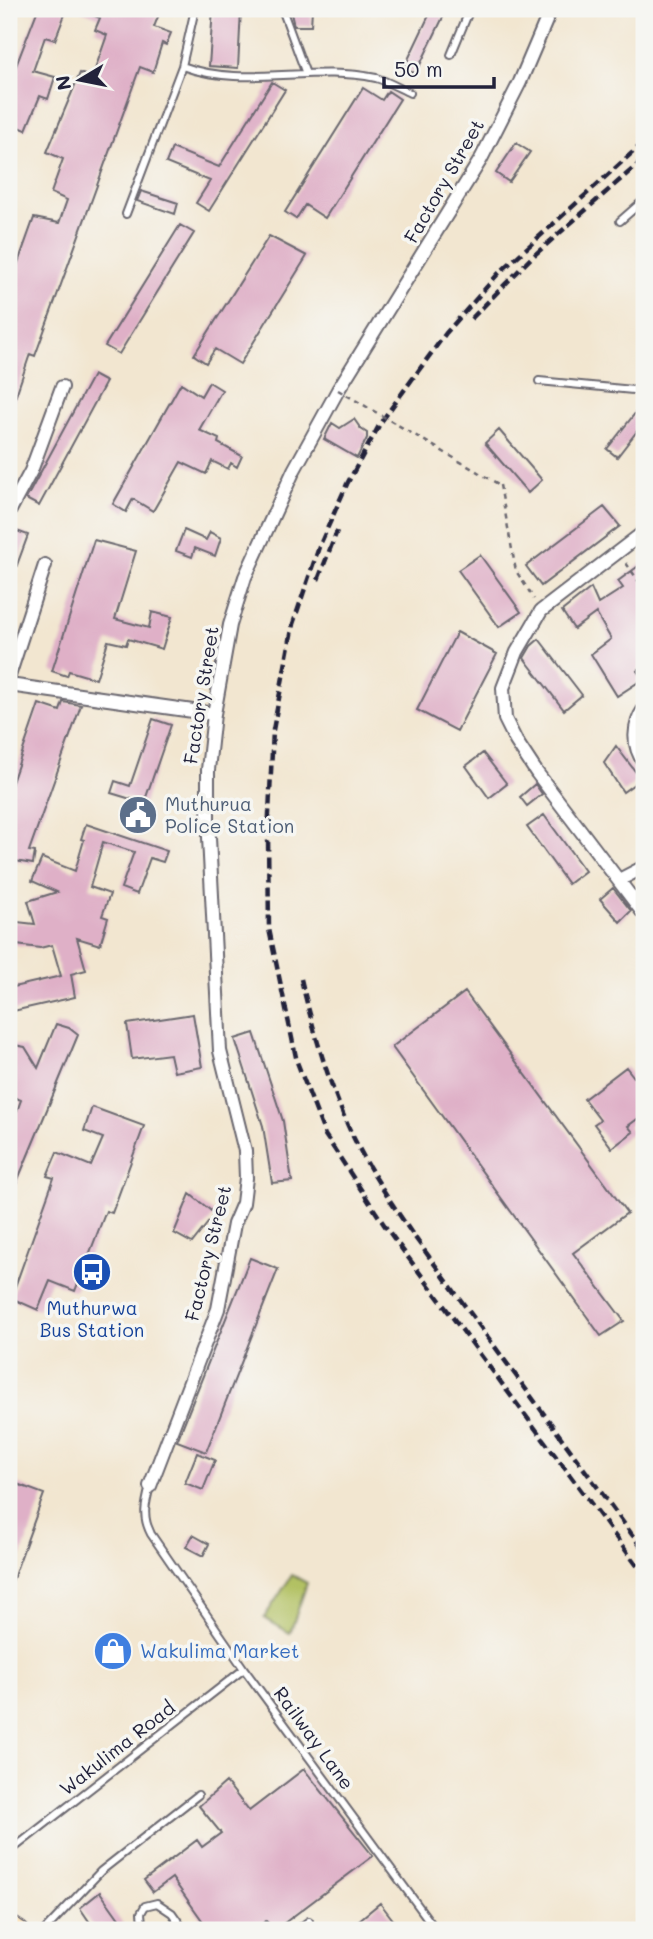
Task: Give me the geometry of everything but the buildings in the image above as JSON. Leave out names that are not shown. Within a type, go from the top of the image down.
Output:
[{"type":"main road","points":[[9,1923],[20,1930]]},
{"type":"street","name":"Factory Street","points":[[150,1486],[218,1309],[234,1224],[243,1203],[246,1178],[245,1151],[220,1051],[216,1018],[208,818],[208,770],[214,714],[230,625],[245,577],[294,470],[338,390],[481,159],[520,82],[551,9]]},
{"type":"street","points":[[9,512],[31,471],[62,387]]},
{"type":"street","points":[[644,532],[541,611],[517,652],[503,688],[505,719],[537,773],[644,914]]},
{"type":"street","points":[[9,676],[45,565]]},
{"type":"street","points":[[9,685],[214,714]]},
{"type":"street","points":[[644,709],[637,721],[635,733],[639,755],[644,762]]},
{"type":"street","points":[[619,880],[644,867]]},
{"type":"lane","points":[[126,214],[182,66],[195,9]]},
{"type":"lane","points":[[282,9],[306,74]]},
{"type":"lane","points":[[451,55],[470,9]]},
{"type":"lane","points":[[182,66],[203,74],[228,77],[306,74],[377,78],[411,93]]},
{"type":"lane","points":[[621,221],[644,200]]},
{"type":"lane","points":[[539,381],[633,390],[644,394]]},
{"type":"lane","name":"Railway Lane","points":[[150,1486],[144,1505],[144,1520],[148,1527],[244,1669],[436,1930]]},
{"type":"lane","name":"Wakulima Road","points":[[9,1852],[244,1669]]},
{"type":"lane","points":[[45,1930],[101,1871],[198,1795]]},
{"type":"lane","points":[[148,1930],[142,1923],[141,1913],[145,1906],[157,1903],[172,1913],[184,1930]]},
{"type":"lane","points":[[296,1930],[309,1921]]},
{"type":"path","points":[[338,390],[500,485],[516,571],[541,611]]},
{"type":"path","points":[[618,551],[644,589]]},
{"type":"green space","points":[[292,1575],[307,1583],[290,1633],[264,1618]]},
{"type":"railway","points":[[644,142],[498,274],[446,333],[381,422],[347,484],[319,547],[293,624],[273,730],[268,835],[269,929],[297,1062],[325,1135],[387,1229],[644,1575]]},
{"type":"railway","points":[[471,319],[531,258],[644,159]]},
{"type":"railway","points":[[318,580],[337,531]]},
{"type":"railway","points":[[301,979],[319,1048],[336,1098],[374,1175],[411,1232],[644,1551]]},
{"type":"place","name":"Muthurua Police Station","points":[[138,815]]},
{"type":"place","name":"Muthurwa Bus Station","points":[[92,1272]]},
{"type":"place","name":"Wakulima Market","points":[[113,1651]]}]
